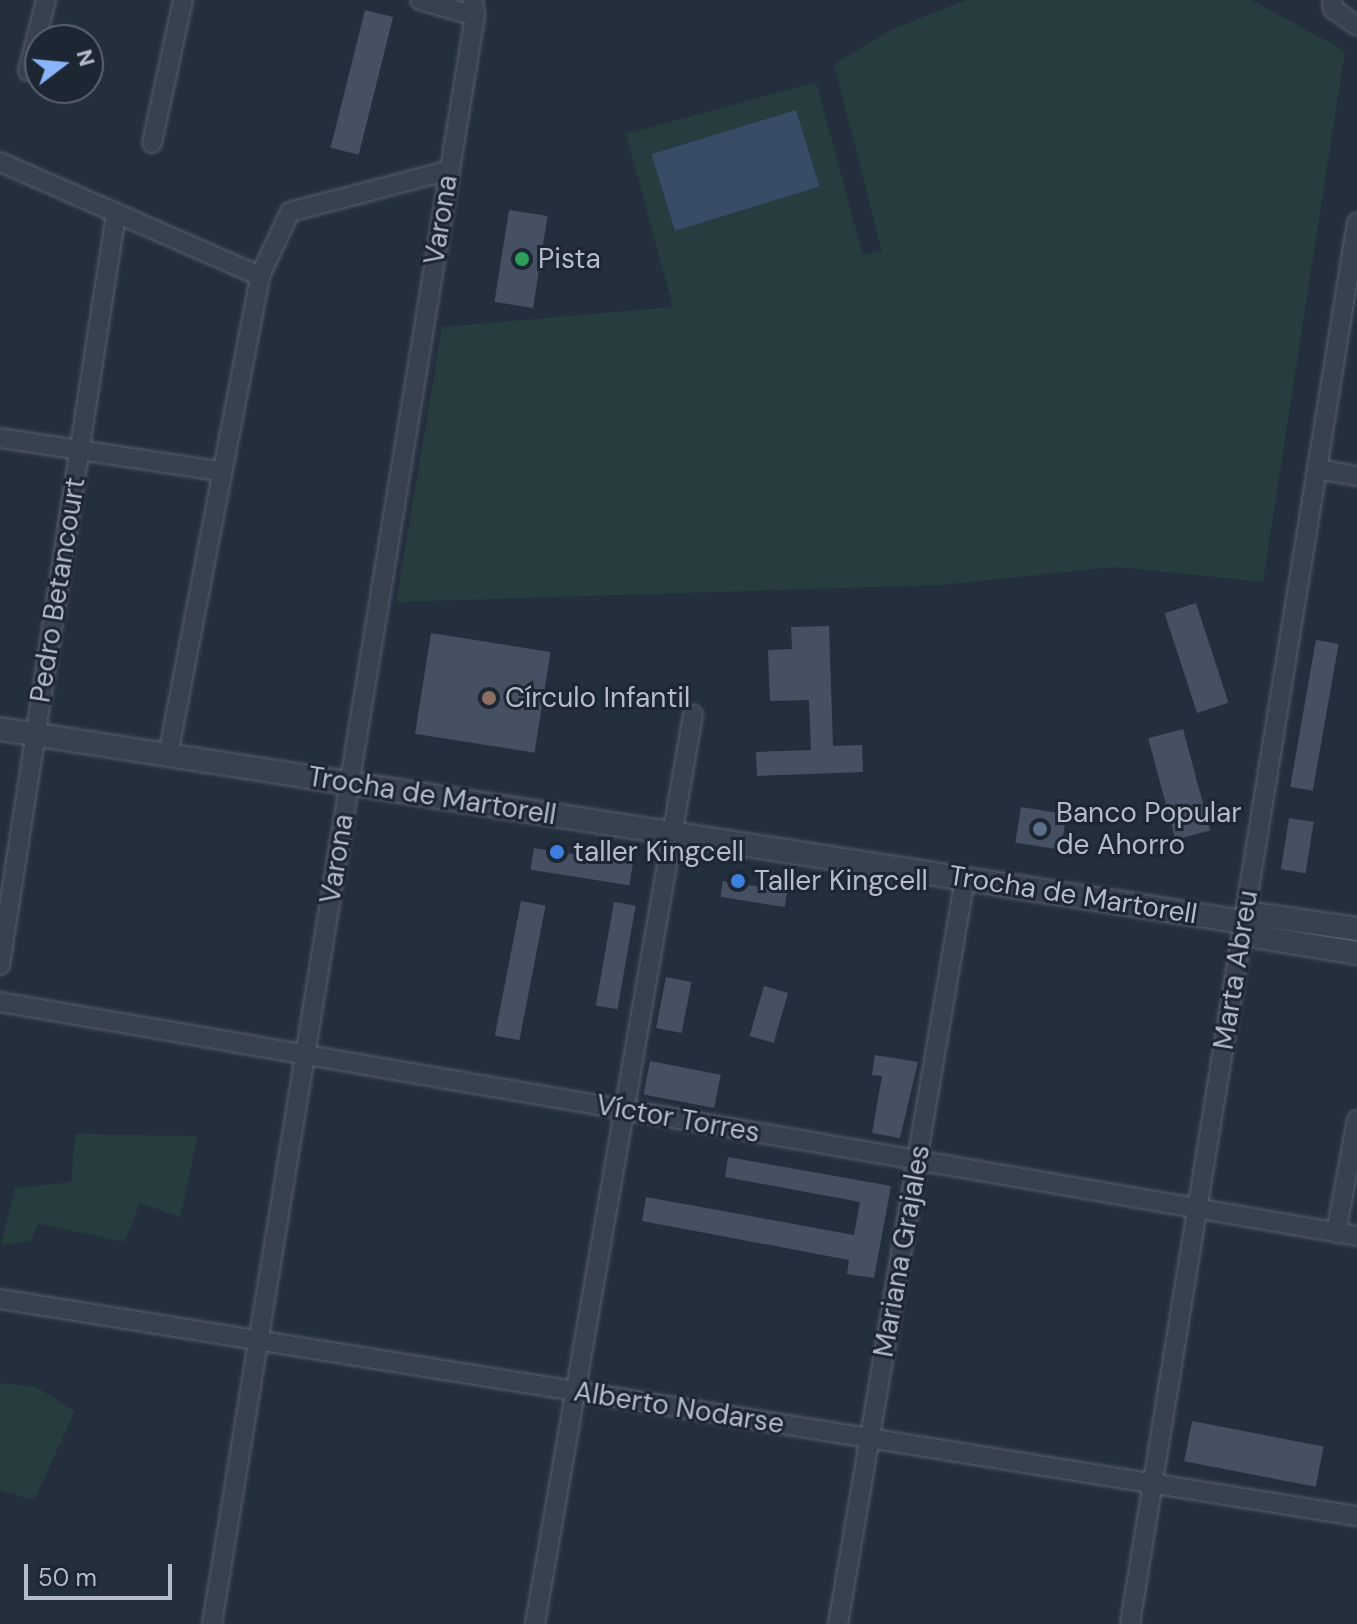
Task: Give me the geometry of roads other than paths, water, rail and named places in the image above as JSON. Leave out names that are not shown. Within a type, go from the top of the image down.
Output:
[{"type":"street","points":[[40,24],[46,0]]},
{"type":"street","points":[[152,143],[183,0]]},
{"type":"street","points":[[420,0],[474,8]]},
{"type":"street","points":[[1332,0],[1333,9],[1357,26]]},
{"type":"street","name":"Varona","points":[[212,1624],[474,8]]},
{"type":"street","points":[[0,162],[260,276]]},
{"type":"street","points":[[168,755],[219,471],[260,276],[290,212],[450,170]]},
{"type":"street","name":"Pedro Betancourt","points":[[0,965],[116,214]]},
{"type":"street","name":"Marta Abreu","points":[[1130,1624],[1357,222]]},
{"type":"street","points":[[0,438],[219,471]]},
{"type":"street","points":[[1317,469],[1357,476]]},
{"type":"street","points":[[535,1624],[693,715]]},
{"type":"street","name":"Trocha de Martorell","points":[[0,729],[1244,922],[1260,915],[1357,929]]},
{"type":"street","name":"Mariana Grajales","points":[[838,1624],[965,879]]},
{"type":"street","name":"Trocha de Martorell","points":[[1244,922],[1259,937],[1357,953]]},
{"type":"street","name":"Víctor Torres","points":[[0,1002],[1357,1236]]},
{"type":"street","points":[[1336,1233],[1357,1120]]},
{"type":"street","name":"Alberto Nodarse","points":[[0,1299],[1357,1516]]},
{"type":"water","points":[[796,110],[819,187],[675,231],[652,154]]},
{"type":"place","name":"Pista","points":[[522,259]]},
{"type":"place","name":"Círculo Infantil","points":[[489,698]]},
{"type":"place","name":"Banco Popular de Ahorro","points":[[1040,829]]},
{"type":"place","name":"taller Kingcell","points":[[557,852]]},
{"type":"place","name":"Taller Kingcell","points":[[738,881]]}]
